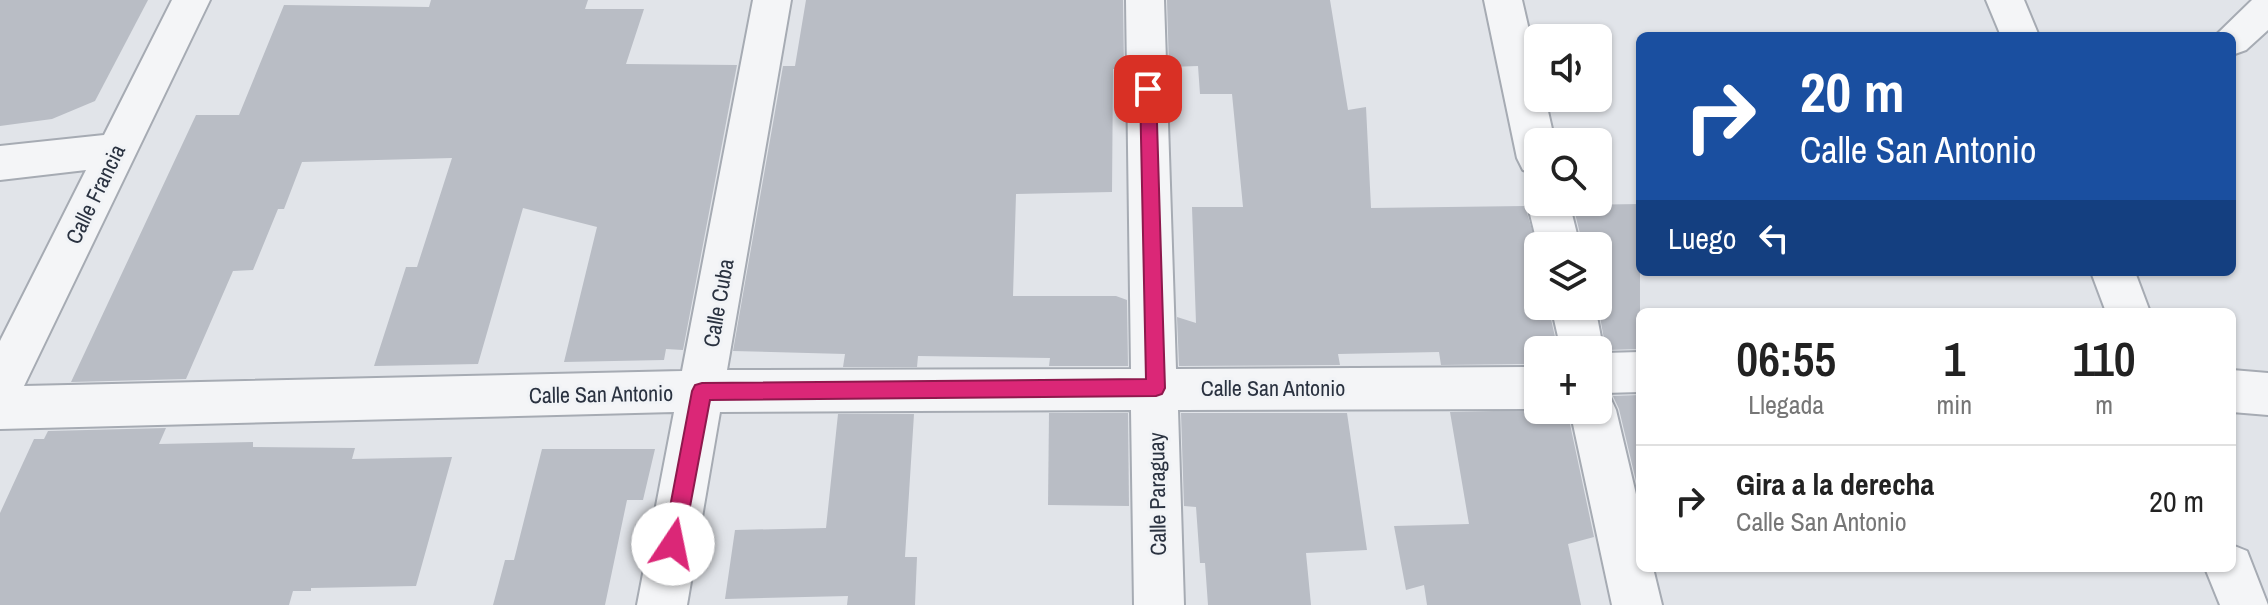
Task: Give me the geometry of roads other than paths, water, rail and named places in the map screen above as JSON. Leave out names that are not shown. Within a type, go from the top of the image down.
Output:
[{"type":"street","name":"Calle Francia","points":[[0,388],[191,0]]},
{"type":"street","name":"Calle Cuba","points":[[662,605],[772,0]]},
{"type":"street","name":"Calle Paraguay","points":[[1145,0],[1159,605]]},
{"type":"street","points":[[1503,0],[1531,128]]},
{"type":"street","points":[[2005,0],[2018,32]]},
{"type":"street","points":[[2236,36],[2268,8]]},
{"type":"street","points":[[0,163],[116,150]]},
{"type":"street","points":[[2114,276],[2126,308]]},
{"type":"street","points":[[1612,373],[1636,372]]},
{"type":"street","name":"Calle San Antonio","points":[[0,408],[702,391],[1524,388]]},
{"type":"street","points":[[2236,391],[2268,394]]},
{"type":"street","points":[[1596,424],[1637,605]]},
{"type":"street","points":[[2232,572],[2245,605]]}]
